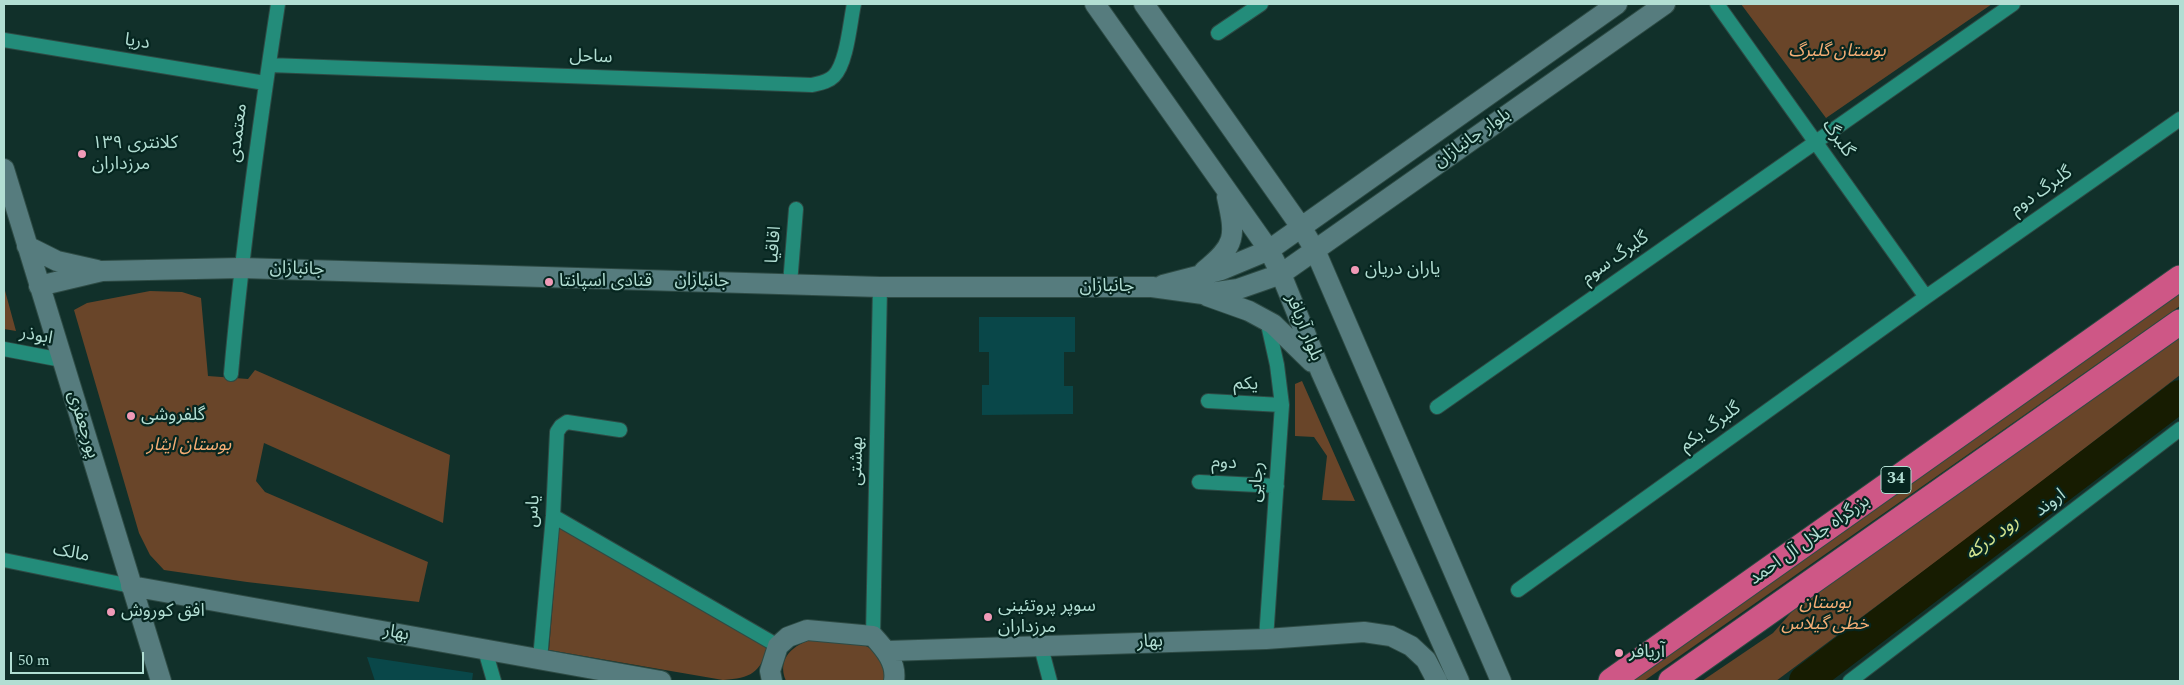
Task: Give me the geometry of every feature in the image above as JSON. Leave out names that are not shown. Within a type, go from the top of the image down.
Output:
[{"type":"highway","name":"بزرگراه جلال آل احمد","points":[[1611,681],[2180,278]]},
{"type":"highway","name":"بزرگراه جلال آل احمد","points":[[1671,681],[2180,322]]},
{"type":"street","name":"معتمدی","points":[[231,374],[241,268],[265,83],[278,4]]},
{"type":"street","name":"ساحل","points":[[269,65],[812,85],[829,80],[838,71],[843,58],[854,4]]},
{"type":"street","name":"بلوار آریافر","points":[[1095,4],[1269,250],[1281,274],[1321,372],[1460,681]]},
{"type":"street","points":[[1144,4],[1301,227],[1315,250],[1501,681]]},
{"type":"street","points":[[1218,33],[1261,4]]},
{"type":"street","name":"بلوار جانبازان","points":[[1269,250],[1617,4]]},
{"type":"street","name":"بلوار جانبازان","points":[[1281,274],[1665,4]]},
{"type":"street","name":"گلبرگ","points":[[1717,4],[1926,297]]},
{"type":"street","name":"گلبرگ سوم","points":[[1437,407],[2013,4]]},
{"type":"street","name":"دریا","points":[[4,40],[265,83]]},
{"type":"street","name":"گلبرگ دوم","points":[[1926,297],[2180,119]]},
{"type":"street","name":"پورجعفری","points":[[4,169],[161,681]]},
{"type":"street","points":[[1225,188],[1231,213],[1232,239],[1224,255],[1201,285],[1273,324],[1321,372]]},
{"type":"street","name":"اقاقیا","points":[[790,284],[796,210]]},
{"type":"street","name":"جانبازان","points":[[27,246],[57,261],[102,271]]},
{"type":"street","name":"جانبازان","points":[[1201,285],[1221,270],[1269,250]]},
{"type":"street","name":"جانبازان","points":[[40,286],[102,271],[241,268],[880,287],[1152,288],[1201,285],[1238,289],[1281,274]]},
{"type":"street","name":"بهشتی","points":[[880,287],[880,644]]},
{"type":"street","name":"گلبرگ یکم","points":[[1518,590],[1926,297]]},
{"type":"street","name":"رجایی","points":[[1266,639],[1282,405],[1277,365],[1269,329]]},
{"type":"street","name":"ابوذر","points":[[4,350],[62,360]]},
{"type":"street","name":"یکم","points":[[1208,401],[1282,405]]},
{"type":"street","name":"یاس","points":[[540,660],[553,516],[557,432],[567,422],[620,430]]},
{"type":"street","name":"اروند","points":[[1850,681],[2180,429]]},
{"type":"street","name":"دوم","points":[[1199,482],[1277,486]]},
{"type":"street","points":[[553,516],[778,646],[766,678]]},
{"type":"street","name":"مالک","points":[[6,562],[131,586]]},
{"type":"street","name":"بهار","points":[[131,586],[661,681]]},
{"type":"street","name":"بهار","points":[[778,646],[788,637],[807,630],[880,644],[1041,648],[1266,639],[1364,632],[1391,636],[1411,646],[1426,660],[1437,681]]},
{"type":"street","points":[[880,644],[894,666],[895,680]]},
{"type":"street","points":[[1041,648],[1050,681]]},
{"type":"street","points":[[485,650],[494,681]]},
{"type":"green space","name":"بوستان گلبرگ","points":[[1741,4],[1992,4],[1826,118]]},
{"type":"green space","points":[[4,287],[16,331],[4,329]]},
{"type":"green space","points":[[2180,289],[2180,306],[1644,681],[1629,681]]},
{"type":"green space","name":"بوستان ایثار","points":[[150,291],[182,292],[201,298],[208,376],[248,379],[255,370],[450,455],[443,523],[264,443],[256,481],[265,492],[428,562],[419,602],[247,582],[164,570],[150,555],[139,533],[74,310],[87,303]]},
{"type":"green space","name":"بوستان خطی گیلاس","points":[[2180,333],[2180,375],[1977,531],[1776,681],[1702,681],[1773,633],[1804,598]]},
{"type":"green space","points":[[1302,381],[1355,501],[1322,500],[1327,456],[1314,437],[1295,436],[1295,384]]},
{"type":"green space","points":[[559,528],[768,647],[762,663],[747,676],[723,680],[549,650]]},
{"type":"green space","points":[[814,639],[851,642],[871,649],[879,656],[884,667],[886,681],[786,681],[783,665],[789,653],[800,644]]},
{"type":"building","points":[[979,317],[1075,317],[1075,352],[1064,352],[1064,386],[1073,386],[1073,414],[982,415],[982,385],[989,385],[989,352],[979,352]]},
{"type":"building","points":[[367,657],[473,673],[472,681],[375,681]]},
{"type":"waterway","name":"رود درکه","points":[[1805,681],[2180,396]]},
{"type":"place","name":"کلانتری ۱۳۹ مرزداران","points":[[82,154]]},
{"type":"place","name":"یاران دریان","points":[[1355,270]]},
{"type":"place","name":"قنادی اسپانتا","points":[[549,282]]},
{"type":"place","name":"گلفروشی","points":[[131,416]]},
{"type":"place","name":"افق کوروش","points":[[111,612]]},
{"type":"place","name":"سوپر پروتئینی مرزداران","points":[[988,617]]},
{"type":"place","name":"آریافر","points":[[1619,653]]}]
